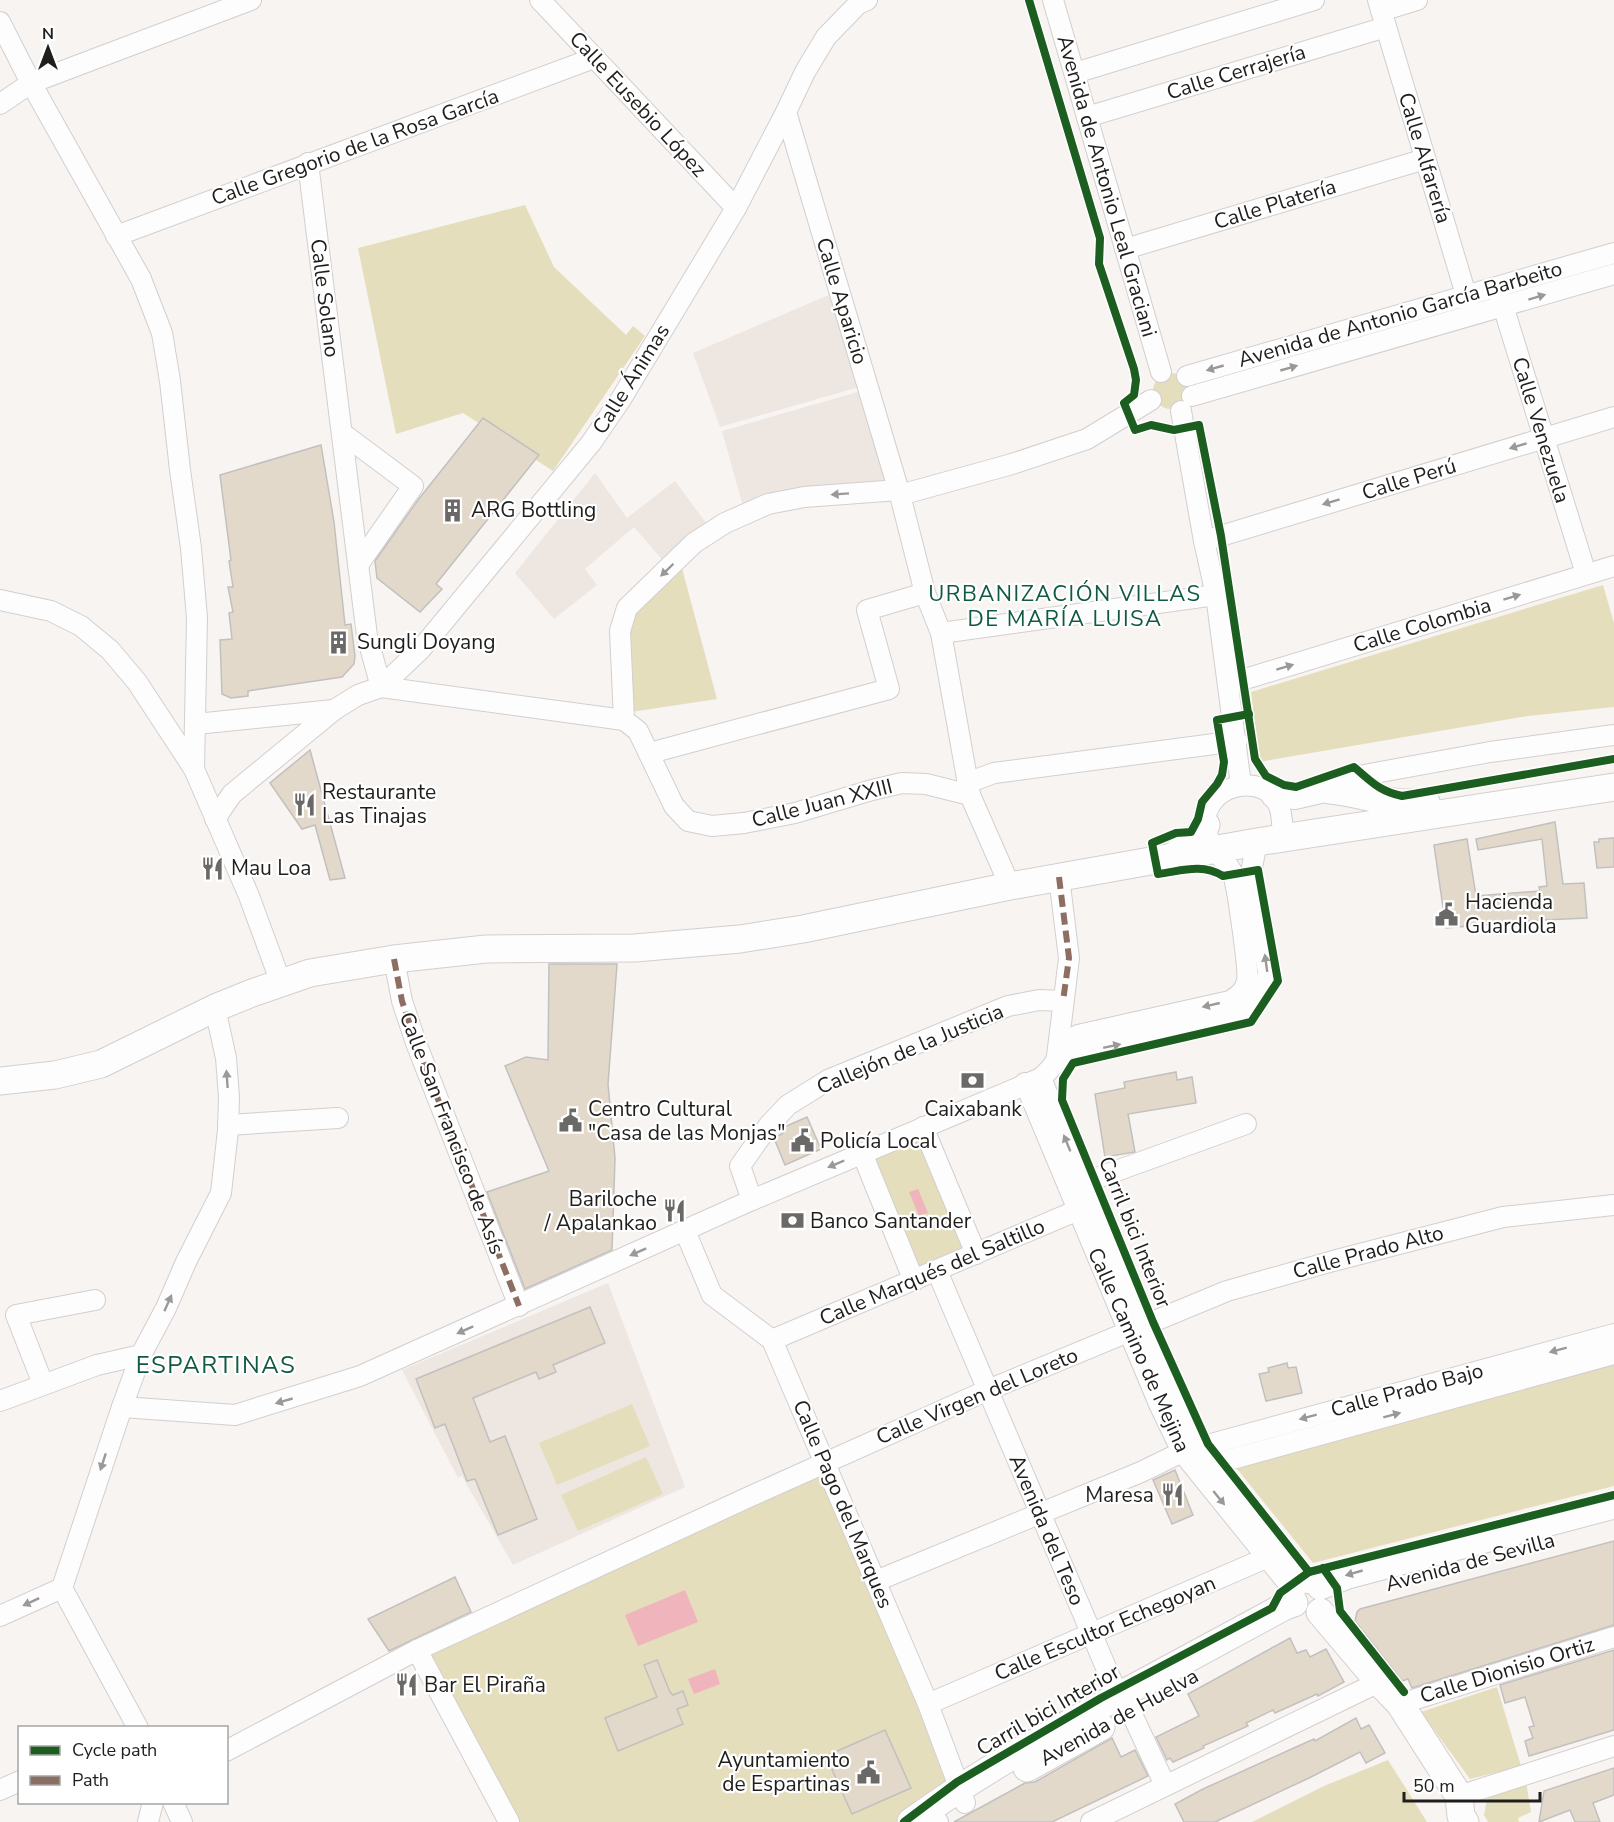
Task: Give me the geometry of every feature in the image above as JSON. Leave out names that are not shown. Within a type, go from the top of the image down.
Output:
[{"type":"main road","points":[[1330,790],[1349,792],[1383,802],[1409,805],[1614,775]]},
{"type":"main road","points":[[0,1081],[56,1075],[101,1064],[215,1008],[310,973],[394,959],[486,949],[635,948],[740,939],[802,929],[1010,886],[1270,840],[1614,787]]},
{"type":"main road","points":[[1169,859],[1184,850],[1197,838],[1206,825]]},
{"type":"main road","name":"Avenida de Sevilla","points":[[1309,1599],[1348,1575],[1614,1505]]},
{"type":"main road","name":"Avenida de Sevilla","points":[[1309,1599],[1614,1524]]},
{"type":"main road","name":"Calle Camino de Mejina","points":[[1309,1599],[1400,1704],[1459,1814]]},
{"type":"main road","name":"Avenida de Huelva","points":[[930,1822],[962,1795],[1309,1599]]},
{"type":"street","points":[[0,104],[31,82],[251,0]]},
{"type":"street","name":"Calle Eusebio López","points":[[540,0],[736,208]]},
{"type":"street","name":"Calle Ánimas","points":[[214,819],[232,794],[334,710],[358,695],[381,687],[421,649],[591,443],[621,399],[736,208],[804,72],[826,37],[858,4],[867,0]]},
{"type":"street","name":"Avenida de Antonio Leal Graciani","points":[[1053,0],[1161,372]]},
{"type":"street","points":[[1075,73],[1314,0]]},
{"type":"street","name":"Calle Cerrajería","points":[[1087,117],[1417,0]]},
{"type":"street","name":"Calle Alfarería","points":[[1381,13],[1472,316]]},
{"type":"street","points":[[0,22],[141,279],[162,333],[191,548],[197,618],[194,770]]},
{"type":"street","name":"Calle Gregorio de la Rosa García","points":[[116,236],[594,58]]},
{"type":"street","name":"Calle Aparicio","points":[[786,112],[899,492],[925,593],[941,633],[969,789]]},
{"type":"street","name":"Calle Platería","points":[[1125,249],[1425,159]]},
{"type":"street","name":"Calle Solano","points":[[308,163],[367,636],[381,687]]},
{"type":"street","name":"Avenida de Antonio García Barbeito","points":[[1187,376],[1614,253]]},
{"type":"street","name":"Avenida de Antonio García Barbeito","points":[[1186,403],[1614,274]]},
{"type":"street","name":"Calle Venezuela","points":[[1497,286],[1586,574]]},
{"type":"street","points":[[1186,403],[1170,413],[1157,408],[1151,400],[1150,386],[1154,378],[1161,372],[1174,370],[1187,376],[1191,384],[1186,403],[1204,541],[1216,595],[1229,684],[1241,785]]},
{"type":"street","points":[[381,687],[624,720],[620,631],[627,608],[693,543],[725,523],[768,504],[804,497],[899,492],[1012,464],[1087,439],[1151,400]]},
{"type":"street","name":"Calle Perú","points":[[1204,541],[1614,417]]},
{"type":"street","points":[[342,433],[413,486],[358,565]]},
{"type":"street","name":"Calle Colombia","points":[[1229,684],[1614,566]]},
{"type":"street","points":[[650,753],[889,688],[867,610],[925,593]]},
{"type":"street","points":[[941,633],[1216,595]]},
{"type":"street","points":[[0,600],[51,611],[81,626],[110,651],[137,682],[194,770],[249,896],[281,982]]},
{"type":"street","name":"Calle Ánimas","points":[[196,724],[334,710]]},
{"type":"street","name":"Calle Juan XXIII","points":[[624,720],[638,731],[674,806],[688,821],[712,826],[744,823],[795,813],[902,783],[969,789]]},
{"type":"street","points":[[1272,797],[1295,799],[1330,790],[1364,775],[1490,752],[1614,735]]},
{"type":"street","points":[[1010,886],[969,789],[994,773],[1237,741]]},
{"type":"street","points":[[122,1407],[235,1415],[360,1376],[752,1200],[1033,1081],[1056,1062],[1064,1045],[1077,1035],[1248,997],[1265,987],[1268,972],[1251,872],[1270,840],[1279,806],[1263,790],[1241,785],[1229,788],[1210,804],[1206,825],[1209,840],[1233,874],[1248,965],[1248,997]]},
{"type":"street","points":[[1056,1062],[1069,958],[1059,877]]},
{"type":"street","name":"Calle San Francisco de Asís","points":[[394,959],[402,1001],[416,1043],[519,1306]]},
{"type":"street","name":"Callejón de la Justicia","points":[[752,1200],[740,1166],[769,1125],[789,1105],[828,1080],[1008,1006],[1039,1000],[1063,1001]]},
{"type":"street","points":[[134,1726],[62,1588],[141,1355],[221,1193],[228,1125],[226,1058],[215,1008]]},
{"type":"street","name":"Calle Camino de Mejina","points":[[1033,1081],[1083,1183],[1085,1208]]},
{"type":"street","name":"Calle Camino de Mejina","points":[[1033,1081],[1137,1328],[1159,1404],[1191,1449],[1309,1599]]},
{"type":"street","points":[[228,1125],[338,1118]]},
{"type":"street","points":[[1083,1183],[1246,1124]]},
{"type":"street","points":[[923,1127],[976,1254]]},
{"type":"street","points":[[862,1153],[914,1281]]},
{"type":"street","name":"Calle Prado Alto","points":[[1137,1328],[1227,1291],[1491,1220],[1614,1205]]},
{"type":"street","name":"Calle Marqués del Saltillo","points":[[772,1340],[1085,1208]]},
{"type":"street","name":"Calle Pago del Marques","points":[[685,1231],[704,1281],[712,1294],[772,1340],[928,1704],[962,1795]]},
{"type":"street","name":"Avenida del Teso","points":[[937,1271],[1092,1634],[1165,1785]]},
{"type":"street","points":[[43,1384],[16,1315],[95,1300]]},
{"type":"street","name":"Calle Virgen del Loreto","points":[[228,1750],[417,1650],[825,1462],[988,1390],[1137,1328]]},
{"type":"street","name":"Calle Prado Bajo","points":[[876,1581],[1141,1472],[1191,1449],[1614,1334]]},
{"type":"street","name":"Calle Prado Bajo","points":[[1214,1464],[1614,1354]]},
{"type":"street","points":[[0,1401],[98,1365],[141,1355]]},
{"type":"street","name":"Calle Camino de Mejina","points":[[1191,1449],[1214,1464],[1273,1553]]},
{"type":"street","name":"Calle Escultor Echegoyan","points":[[928,1704],[1273,1553]]},
{"type":"street","points":[[0,1616],[62,1588]]},
{"type":"street","name":"Calle Dionisio Ortiz","points":[[1400,1704],[1614,1637]]},
{"type":"street","points":[[417,1650],[500,1819]]},
{"type":"street","points":[[1091,1822],[1379,1682]]},
{"type":"street","points":[[1459,1814],[1614,1746]]},
{"type":"street","points":[[0,1790],[18,1782]]},
{"type":"street","points":[[148,1822],[153,1804]]},
{"type":"shaded area","points":[[525,205],[554,267],[626,335],[633,326],[645,336],[553,471],[463,413],[396,434],[358,248]]},
{"type":"shaded area","points":[[829,295],[859,387],[720,427],[693,353]]},
{"type":"shaded area","points":[[1171,373],[1184,378],[1189,391],[1184,404],[1171,409],[1158,404],[1153,391],[1158,378]]},
{"type":"shaded area","points":[[861,391],[892,486],[743,506],[722,431]]},
{"type":"shaded area","points":[[595,473],[627,518],[675,481],[709,527],[666,564],[634,527],[585,569],[597,585],[554,619],[515,573]]},
{"type":"shaded area","points":[[679,557],[717,699],[624,713],[627,608]]},
{"type":"shaded area","points":[[1603,585],[1614,623],[1614,707],[1528,716],[1259,762],[1251,692]]},
{"type":"shaded area","points":[[923,1127],[976,1254],[914,1281],[862,1153]]},
{"type":"shaded area","points":[[918,1189],[928,1213],[919,1216],[909,1192]]},
{"type":"shaded area","points":[[608,1283],[685,1487],[513,1565],[462,1476],[458,1478],[402,1370]]},
{"type":"shaded area","points":[[1614,1361],[1614,1486],[1313,1563],[1234,1465]]},
{"type":"shaded area","points":[[632,1404],[650,1446],[557,1485],[539,1443]]},
{"type":"shaded area","points":[[646,1457],[663,1494],[578,1531],[561,1495]]},
{"type":"shaded area","points":[[825,1462],[959,1787],[911,1822],[509,1822],[417,1650]]},
{"type":"shaded area","points":[[685,1590],[698,1622],[638,1646],[625,1615]]},
{"type":"shaded area","points":[[715,1669],[720,1684],[694,1694],[688,1679]]},
{"type":"shaded area","points":[[1497,1687],[1521,1766],[1470,1779],[1421,1712]]},
{"type":"shaded area","points":[[1388,1760],[1427,1822],[1252,1822],[1324,1786]]},
{"type":"shaded area","points":[[1526,1782],[1531,1812],[1518,1818],[1519,1822],[1488,1822],[1484,1815],[1487,1799]]},
{"type":"building","points":[[483,418],[539,455],[436,584],[442,589],[420,612],[377,578],[375,561],[418,500]]},
{"type":"building","points":[[321,445],[334,522],[345,625],[351,624],[354,664],[342,677],[248,691],[248,696],[231,698],[222,694],[220,640],[232,639],[229,613],[233,612],[228,587],[233,587],[220,475]]},
{"type":"building","name":"Restaurante Las Tinajas","points":[[310,750],[345,878],[330,880],[315,825],[302,829],[270,783]]},
{"type":"building","points":[[1555,822],[1563,884],[1584,883],[1587,918],[1446,928],[1434,845],[1467,839],[1476,896],[1540,891],[1539,887],[1547,886],[1542,839],[1478,850],[1476,839]]},
{"type":"building","points":[[1614,838],[1614,867],[1597,868],[1594,842],[1599,842],[1599,839]]},
{"type":"building","name":"Centro Cultural \"Casa de las Monjas\"","points":[[549,964],[617,964],[608,1084],[615,1158],[612,1250],[525,1289],[487,1192],[549,1171],[505,1066],[526,1057],[548,1060]]},
{"type":"building","points":[[1176,1072],[1177,1080],[1192,1077],[1196,1103],[1128,1114],[1135,1152],[1105,1157],[1095,1094],[1125,1088],[1124,1082]]},
{"type":"building","name":"Policía Local","points":[[807,1117],[821,1149],[785,1165],[774,1138],[783,1133],[782,1128]]},
{"type":"building","points":[[590,1307],[605,1343],[553,1365],[556,1372],[539,1379],[536,1372],[473,1398],[490,1442],[505,1436],[537,1519],[498,1535],[475,1479],[467,1481],[445,1424],[435,1428],[416,1379]]},
{"type":"building","points":[[1287,1363],[1288,1368],[1296,1367],[1302,1393],[1266,1401],[1259,1374],[1269,1372],[1268,1368]]},
{"type":"building","name":"Maresa","points":[[1175,1470],[1193,1515],[1172,1524],[1153,1480]]},
{"type":"building","points":[[1614,1541],[1614,1625],[1412,1688],[1408,1679],[1402,1681],[1355,1621],[1360,1609]]},
{"type":"building","points":[[455,1577],[471,1612],[389,1651],[368,1619]]},
{"type":"building","points":[[1290,1638],[1297,1653],[1306,1650],[1310,1657],[1326,1649],[1344,1682],[1318,1696],[1317,1694],[1275,1713],[1273,1710],[1246,1723],[1248,1726],[1173,1762],[1170,1758],[1167,1760],[1156,1737],[1199,1716],[1188,1694]]},
{"type":"building","points":[[1614,1650],[1614,1730],[1529,1756],[1525,1741],[1533,1738],[1529,1727],[1534,1726],[1525,1697],[1505,1703],[1500,1685]]},
{"type":"building","points":[[657,1660],[670,1692],[673,1695],[683,1691],[688,1705],[677,1709],[683,1724],[618,1751],[605,1718],[657,1697],[644,1665]]},
{"type":"building","points":[[1356,1718],[1361,1729],[1369,1725],[1385,1753],[1366,1763],[1360,1752],[1215,1822],[1184,1822],[1175,1804],[1296,1747],[1314,1739],[1315,1741]]},
{"type":"building","name":"Ayuntamiento de Espartinas","points":[[885,1730],[911,1788],[852,1814],[826,1756]]},
{"type":"building","points":[[1112,1738],[1121,1757],[1135,1750],[1148,1776],[1052,1822],[954,1822],[1025,1783],[1035,1782]]},
{"type":"building","points":[[1614,1768],[1614,1795],[1593,1803],[1600,1822],[1575,1822],[1570,1810],[1539,1822],[1544,1791]]},
{"type":"marked path","points":[[1059,877],[1069,958],[1063,1001]]},
{"type":"marked path","points":[[394,959],[402,1001],[416,1043],[519,1306]]},
{"type":"cycle path","points":[[1029,0],[1100,238],[1099,264],[1134,369],[1136,380],[1134,395],[1124,403],[1135,430],[1151,425],[1174,430],[1199,425],[1221,536],[1255,759],[1266,776],[1284,785],[1296,787],[1354,767],[1381,789],[1402,796],[1614,759]]},
{"type":"cycle path","name":"Carril bici Interior","points":[[1249,714],[1217,720],[1224,762],[1222,775],[1202,802],[1198,819],[1191,832],[1176,833],[1152,843],[1158,874],[1199,869],[1223,876],[1258,870],[1278,981],[1251,1022],[1073,1063],[1063,1079],[1062,1100],[1153,1322],[1208,1444],[1309,1572]]},
{"type":"cycle path","name":"Carril bici Interior","points":[[904,1822],[957,1782],[1101,1698],[1272,1608],[1280,1593],[1309,1572],[1614,1495]]},
{"type":"cycle path","points":[[1323,1568],[1337,1588],[1340,1611],[1404,1692]]},
{"type":"place","name":"ARG Bottling","points":[[453,510]]},
{"type":"place","name":"Sungli Doyang","points":[[339,642]]},
{"type":"place","name":"Restaurante Las Tinajas","points":[[304,804]]},
{"type":"place","name":"Mau Loa","points":[[213,868]]},
{"type":"place","name":"Hacienda Guardiola","points":[[1447,914]]},
{"type":"place","name":"Caixabank","points":[[973,1081]]},
{"type":"place","name":"Centro Cultural \"Casa de las Monjas\"","points":[[570,1121]]},
{"type":"place","name":"Policía Local","points":[[802,1141]]},
{"type":"place","name":"Bariloche / Apalankao","points":[[675,1211]]},
{"type":"place","name":"Banco Santander","points":[[792,1221]]},
{"type":"place","name":"Maresa","points":[[1172,1495]]},
{"type":"place","name":"Bar El Piraña","points":[[406,1685]]},
{"type":"place","name":"Ayuntamiento de Espartinas","points":[[868,1772]]},
{"type":"district","name":"URBANIZACIÓN VILLAS DE MARÍA LUISA","points":[[1065,606]]},
{"type":"district","name":"ESPARTINAS","points":[[216,1365]]}]
